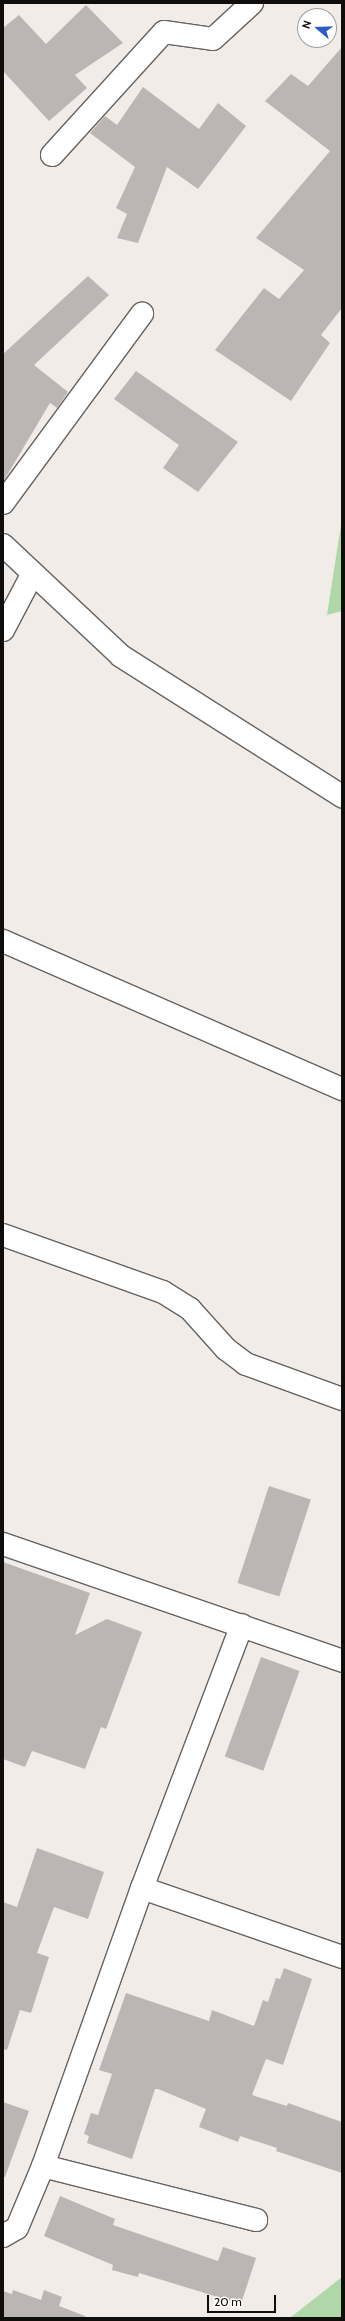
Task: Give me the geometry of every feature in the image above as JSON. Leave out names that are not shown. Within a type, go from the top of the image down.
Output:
[{"type":"street","points":[[52,155],[164,32],[213,39],[252,3]]},
{"type":"street","points":[[3,503],[142,314]]},
{"type":"street","points":[[3,545],[32,575],[121,656],[342,796]]},
{"type":"street","points":[[3,630],[32,575]]},
{"type":"street","points":[[3,941],[342,1089]]},
{"type":"street","points":[[3,1235],[163,1292],[190,1309],[226,1349],[246,1364],[342,1399]]},
{"type":"street","points":[[3,1544],[242,1625],[342,1661]]},
{"type":"street","points":[[3,2236],[17,2228],[42,2166],[142,1888],[242,1625]]},
{"type":"street","points":[[142,1888],[342,1957]]},
{"type":"street","points":[[42,2166],[256,2220]]},
{"type":"green space","points":[[342,516],[342,611],[327,615],[341,525]]},
{"type":"green space","points":[[342,2277],[342,2318],[289,2318],[291,2317]]},
{"type":"building","points":[[86,5],[123,43],[75,75],[87,88],[49,121],[3,71],[3,28],[19,15],[46,44]]},
{"type":"building","points":[[342,47],[342,308],[321,335],[330,343],[291,401],[215,350],[264,288],[279,299],[304,270],[256,238],[330,151],[265,101],[291,74],[308,86]]},
{"type":"building","points":[[143,87],[199,129],[218,103],[246,126],[198,189],[167,167],[138,243],[117,238],[127,214],[116,208],[135,167],[90,133],[105,116],[117,125]]},
{"type":"building","points":[[88,276],[109,295],[34,365],[68,392],[57,408],[50,403],[3,482],[3,354]]},
{"type":"building","points":[[136,371],[238,442],[198,492],[163,468],[179,445],[114,399]]},
{"type":"building","points":[[269,1486],[311,1500],[279,1597],[237,1583]]},
{"type":"building","points":[[3,1562],[90,1593],[75,1635],[107,1619],[142,1632],[106,1729],[101,1727],[85,1769],[32,1751],[25,1767],[3,1759]]},
{"type":"building","points":[[261,1657],[300,1671],[263,1771],[225,1757]]},
{"type":"building","points":[[37,1848],[104,1872],[88,1919],[54,1907],[37,1953],[49,1957],[31,2013],[20,2010],[7,2050],[3,2049],[3,1902],[17,1907]]},
{"type":"building","points":[[284,1968],[312,1979],[283,2065],[266,2059],[252,2095],[287,2106],[288,2103],[342,2122],[342,2173],[276,2151],[277,2148],[240,2136],[238,2142],[199,2127],[206,2109],[158,2089],[155,2089],[132,2159],[87,2143],[89,2136],[84,2134],[91,2113],[98,2115],[112,2074],[99,2070],[126,1993],[209,2021],[212,2010],[254,2026],[263,2000],[268,2002],[276,1978],[280,1979]]},
{"type":"building","points":[[3,2102],[29,2111],[5,2177],[3,2177]]},
{"type":"building","points":[[60,2196],[115,2219],[113,2225],[218,2261],[223,2247],[256,2258],[241,2304],[139,2273],[138,2277],[112,2270],[113,2265],[44,2236]]},
{"type":"building","points":[[13,2290],[41,2300],[44,2290],[62,2297],[59,2306],[85,2316],[85,2318],[3,2318],[3,2291],[12,2294]]}]
